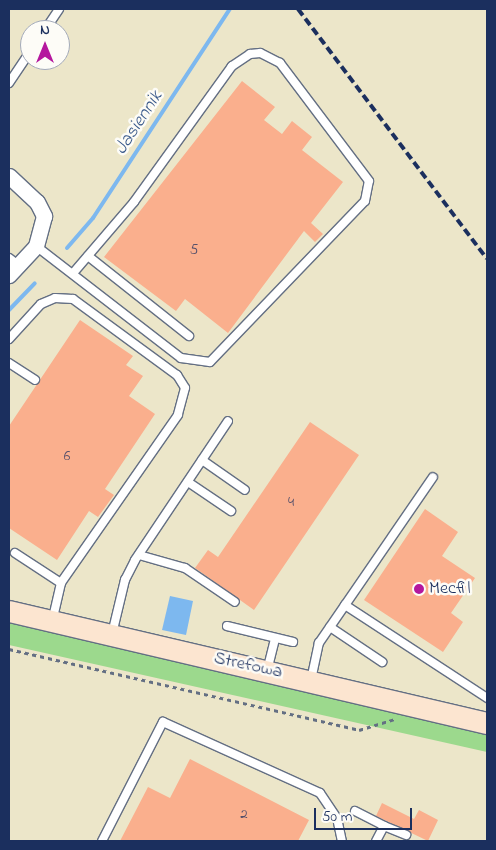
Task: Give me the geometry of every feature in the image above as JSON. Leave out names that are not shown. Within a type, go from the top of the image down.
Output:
[{"type":"street","points":[[9,176],[37,202],[44,216],[36,246],[12,266]]},
{"type":"street","name":"Strefowa","points":[[9,611],[311,680],[487,723]]},
{"type":"lane","points":[[52,20],[59,9]]},
{"type":"lane","points":[[36,246],[74,272],[181,358],[210,362],[365,201],[369,181],[280,64],[260,53],[250,54],[232,66],[134,202],[74,272]]},
{"type":"lane","points":[[9,83],[20,67]]},
{"type":"lane","points":[[88,256],[189,336]]},
{"type":"lane","points":[[9,339],[41,304],[55,298],[73,298],[176,375],[185,388],[178,415],[61,583],[52,621]]},
{"type":"lane","points":[[9,363],[35,380]]},
{"type":"lane","points":[[112,636],[125,580],[139,555],[228,421]]},
{"type":"lane","points":[[202,460],[245,490]]},
{"type":"lane","points":[[311,680],[319,643],[433,477]]},
{"type":"lane","points":[[188,482],[231,511]]},
{"type":"lane","points":[[15,553],[61,583]]},
{"type":"lane","points":[[139,555],[185,568],[235,602]]},
{"type":"lane","points":[[345,605],[487,698]]},
{"type":"lane","points":[[227,626],[293,642]]},
{"type":"lane","points":[[330,627],[382,662]]},
{"type":"lane","points":[[267,671],[275,638]]},
{"type":"lane","points":[[102,841],[163,722],[320,792],[337,818],[342,841]]},
{"type":"lane","points":[[355,811],[406,835]]},
{"type":"lane","points":[[376,841],[384,826]]},
{"type":"path","points":[[9,649],[359,730],[396,718]]},
{"type":"green space","points":[[9,620],[487,733],[487,752],[9,645]]},
{"type":"water","points":[[170,596],[193,601],[186,635],[162,630]]},
{"type":"building","points":[[242,81],[275,107],[264,120],[282,134],[292,121],[312,137],[302,150],[343,182],[311,223],[323,234],[315,242],[304,231],[228,333],[185,299],[176,311],[104,257]]},
{"type":"building","points":[[80,320],[133,356],[126,365],[143,376],[129,396],[155,414],[105,489],[114,495],[98,517],[89,511],[57,560],[9,528],[9,426]]},
{"type":"building","points":[[310,422],[359,455],[254,610],[195,568],[208,550],[218,557]]},
{"type":"building","name":"Mecfil","points":[[425,509],[458,532],[442,556],[475,578],[451,613],[463,622],[443,652],[364,600]]},
{"type":"building","points":[[190,759],[309,820],[298,841],[120,841],[148,787],[170,798]]},
{"type":"building","points":[[382,803],[414,819],[419,810],[438,820],[428,841],[376,816]]},
{"type":"waterway","name":"Jasiennik","points":[[67,248],[93,218],[230,9]]},
{"type":"waterway","name":"Jasiennik","points":[[9,310],[35,283]]},
{"type":"railway","points":[[298,9],[487,259]]},
{"type":"place","name":"Mecfil","points":[[419,589]]}]
